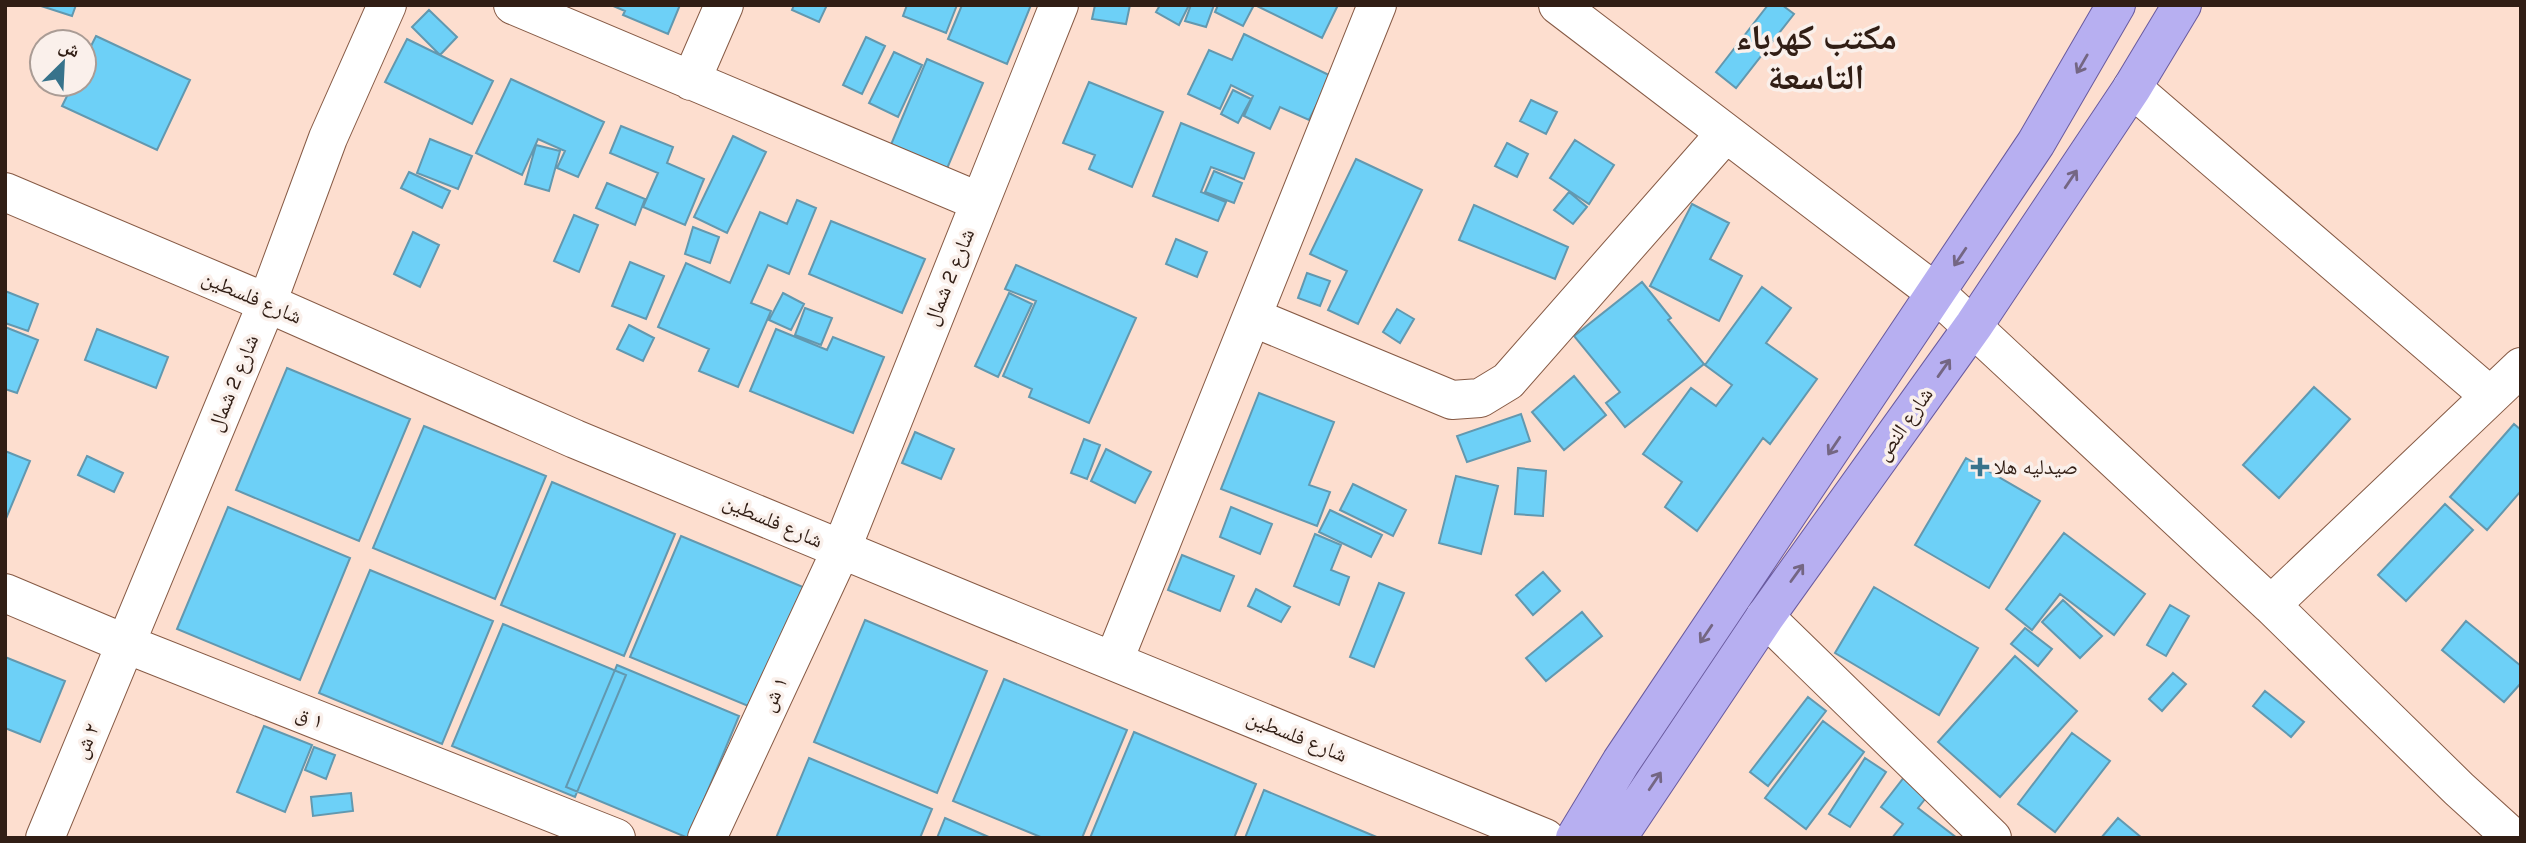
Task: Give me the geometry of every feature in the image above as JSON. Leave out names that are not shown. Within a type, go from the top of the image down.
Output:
[{"type":"main road","points":[[1574,838],[1698,646],[2036,143],[2116,5]]},
{"type":"main road","name":"شارع النص","points":[[1617,838],[1765,617],[1974,325],[2132,88],[2182,5]]},
{"type":"street","name":"شارع 2 شمال","points":[[126,644],[267,303],[328,138],[387,5]]},
{"type":"street","points":[[513,5],[980,202]]},
{"type":"street","points":[[691,81],[724,5]]},
{"type":"street","name":"شارع 2 شمال","points":[[841,550],[1059,5]]},
{"type":"street","points":[[1114,660],[1377,5]]},
{"type":"street","points":[[1558,5],[1936,293],[1974,325],[2272,605],[2459,789],[2513,838]]},
{"type":"street","points":[[2132,88],[2490,396]]},
{"type":"street","points":[[1252,317],[1452,400],[1480,398],[1508,381],[1725,134]]},
{"type":"street","name":"شارع فلسطين","points":[[5,192],[267,303],[575,439],[1545,838]]},
{"type":"street","points":[[2272,605],[2521,367]]},
{"type":"street","name":"١ ش","points":[[707,838],[841,550]]},
{"type":"street","name":"١ ق","points":[[5,593],[126,644],[616,838]]},
{"type":"street","points":[[1765,617],[1992,838]]},
{"type":"street","name":"٢ ش","points":[[45,838],[126,644]]},
{"type":"building","points":[[38,5],[76,5],[72,16]]},
{"type":"building","points":[[611,5],[680,5],[668,34],[623,15],[625,11]]},
{"type":"building","points":[[794,5],[827,5],[819,22],[792,10]]},
{"type":"building","points":[[907,5],[957,5],[946,33],[903,16]]},
{"type":"building","points":[[962,5],[1031,5],[1007,64],[948,39]]},
{"type":"building","points":[[1095,5],[1130,5],[1126,24],[1092,19]]},
{"type":"building","points":[[1160,5],[1189,5],[1179,25],[1156,12]]},
{"type":"building","points":[[1191,5],[1214,5],[1206,27],[1185,21]]},
{"type":"building","points":[[1218,5],[1254,5],[1243,26],[1215,12]]},
{"type":"building","points":[[1255,5],[1338,5],[1322,38]]},
{"type":"building","points":[[1768,5],[1782,5],[1794,14],[1736,88],[1716,72]]},
{"type":"building","points":[[429,10],[457,37],[440,55],[412,27]]},
{"type":"building","points":[[1244,34],[1331,76],[1309,120],[1280,107],[1270,129],[1244,116],[1253,96],[1231,85],[1220,109],[1188,94],[1209,50],[1232,60]]},
{"type":"building","points":[[98,37],[190,80],[157,150],[62,106],[66,98],[98,98]]},
{"type":"building","points":[[866,37],[885,46],[862,94],[843,85]]},
{"type":"building","points":[[407,39],[493,81],[472,124],[385,82]]},
{"type":"building","points":[[894,52],[922,65],[898,117],[869,103]]},
{"type":"building","points":[[927,59],[983,83],[946,171],[890,147]]},
{"type":"building","points":[[511,79],[604,122],[578,177],[557,168],[565,151],[538,139],[522,175],[476,153]]},
{"type":"building","points":[[1089,82],[1163,112],[1132,187],[1089,169],[1095,155],[1063,143]]},
{"type":"building","points":[[1233,90],[1251,99],[1238,123],[1221,114]]},
{"type":"building","points":[[1531,100],[1557,112],[1546,134],[1520,121]]},
{"type":"building","points":[[1181,123],[1254,153],[1244,179],[1211,167],[1201,192],[1226,202],[1218,221],[1153,196]]},
{"type":"building","points":[[621,126],[673,147],[667,163],[704,179],[685,225],[643,207],[658,173],[610,153]]},
{"type":"building","points":[[733,136],[766,152],[727,233],[694,217]]},
{"type":"building","points":[[430,139],[472,156],[458,189],[417,173]]},
{"type":"building","points":[[1575,140],[1614,165],[1589,204],[1550,178]]},
{"type":"building","points":[[1507,143],[1528,154],[1517,177],[1495,166]]},
{"type":"building","points":[[536,145],[560,151],[549,191],[525,184]]},
{"type":"building","points":[[1356,159],[1422,190],[1358,324],[1328,310],[1347,271],[1310,254]]},
{"type":"building","points":[[1214,171],[1242,183],[1234,203],[1205,192]]},
{"type":"building","points":[[409,172],[450,191],[442,208],[401,188]]},
{"type":"building","points":[[607,183],[645,199],[635,225],[596,208]]},
{"type":"building","points":[[1569,192],[1587,207],[1573,224],[1554,210]]},
{"type":"building","points":[[797,200],[816,208],[789,274],[768,265],[751,303],[771,311],[738,387],[699,371],[709,349],[658,327],[686,263],[730,283],[760,212],[787,224]]},
{"type":"building","points":[[1692,204],[1729,223],[1710,259],[1742,276],[1719,321],[1650,286]]},
{"type":"building","points":[[1474,205],[1568,247],[1555,279],[1459,240]]},
{"type":"building","points":[[574,215],[598,225],[579,272],[554,261]]},
{"type":"building","points":[[831,221],[925,259],[902,313],[809,274]]},
{"type":"building","points":[[693,227],[719,237],[710,263],[685,254]]},
{"type":"building","points":[[413,232],[439,245],[420,287],[394,274]]},
{"type":"building","points":[[1176,239],[1207,252],[1197,277],[1166,264]]},
{"type":"building","points":[[630,262],[664,276],[646,319],[612,306]]},
{"type":"building","points":[[1016,265],[1136,318],[1089,423],[1029,397],[1032,389],[1003,376],[1036,301],[1005,289]]},
{"type":"building","points":[[1307,273],[1330,281],[1320,306],[1298,298]]},
{"type":"building","points":[[1642,282],[1671,318],[1668,320],[1704,364],[1625,427],[1606,403],[1620,392],[1574,336]]},
{"type":"building","points":[[1762,287],[1791,308],[1766,343],[1817,379],[1770,444],[1763,438],[1697,531],[1665,507],[1682,482],[1643,454],[1691,388],[1716,406],[1732,385],[1705,365]]},
{"type":"building","points":[[5,291],[38,304],[28,331],[5,323]]},
{"type":"building","points":[[783,293],[804,304],[791,330],[769,320]]},
{"type":"building","points":[[1009,293],[1032,304],[998,377],[975,366]]},
{"type":"building","points":[[805,308],[832,318],[821,345],[795,335]]},
{"type":"building","points":[[1397,309],[1414,319],[1400,343],[1383,332]]},
{"type":"building","points":[[629,325],[654,338],[643,361],[617,349]]},
{"type":"building","points":[[5,327],[38,340],[17,393],[5,389]]},
{"type":"building","points":[[97,329],[168,357],[156,388],[85,360]]},
{"type":"building","points":[[776,329],[827,350],[833,337],[884,357],[853,433],[750,391]]},
{"type":"building","points":[[287,368],[410,419],[359,541],[236,490]]},
{"type":"building","points":[[1574,376],[1606,415],[1564,450],[1532,412]]},
{"type":"building","points":[[2314,387],[2350,419],[2279,498],[2243,465]]},
{"type":"building","points":[[1259,393],[1334,422],[1309,485],[1330,492],[1317,526],[1221,489]]},
{"type":"building","points":[[1521,414],[1530,441],[1467,462],[1457,436]]},
{"type":"building","points":[[2514,424],[2521,430],[2521,491],[2487,530],[2450,497]]},
{"type":"building","points":[[424,426],[546,476],[495,599],[373,548]]},
{"type":"building","points":[[915,432],[954,449],[941,479],[902,463]]},
{"type":"building","points":[[1084,439],[1100,445],[1087,479],[1071,473]]},
{"type":"building","points":[[1106,449],[1151,472],[1135,503],[1091,481]]},
{"type":"building","points":[[5,451],[30,461],[5,521]]},
{"type":"building","points":[[87,456],[123,473],[114,492],[78,475]]},
{"type":"building","points":[[1966,458],[2040,501],[1989,588],[1915,545]]},
{"type":"building","points":[[1518,468],[1546,471],[1543,516],[1515,514]]},
{"type":"building","points":[[1456,476],[1498,486],[1481,554],[1439,543]]},
{"type":"building","points":[[552,482],[675,534],[624,656],[501,605]]},
{"type":"building","points":[[1353,484],[1406,510],[1393,536],[1340,510]]},
{"type":"building","points":[[2445,504],[2473,530],[2406,601],[2378,575]]},
{"type":"building","points":[[228,507],[350,558],[300,680],[177,629]]},
{"type":"building","points":[[1231,507],[1272,524],[1260,554],[1220,537]]},
{"type":"building","points":[[1330,510],[1382,535],[1371,557],[1319,532]]},
{"type":"building","points":[[2064,533],[2145,594],[2114,635],[2060,594],[2032,630],[2006,609]]},
{"type":"building","points":[[1315,534],[1341,545],[1331,570],[1349,577],[1339,605],[1294,586]]},
{"type":"building","points":[[681,536],[803,587],[753,708],[630,657]]},
{"type":"building","points":[[1182,555],[1234,576],[1220,611],[1168,590]]},
{"type":"building","points":[[370,570],[493,621],[442,744],[319,693]]},
{"type":"building","points":[[1543,572],[1560,591],[1533,615],[1516,595]]},
{"type":"building","points":[[1379,583],[1404,593],[1374,667],[1350,657]]},
{"type":"building","points":[[1874,587],[1978,648],[1939,715],[1835,653]]},
{"type":"building","points":[[1256,589],[1290,607],[1281,622],[1248,606]]},
{"type":"building","points":[[2063,600],[2102,636],[2080,658],[2042,622]]},
{"type":"building","points":[[2170,605],[2189,616],[2166,656],[2147,645]]},
{"type":"building","points":[[1582,612],[1602,636],[1546,681],[1526,658]]},
{"type":"building","points":[[865,620],[987,671],[937,793],[814,742]]},
{"type":"building","points":[[2466,621],[2521,666],[2521,683],[2504,702],[2442,650]]},
{"type":"building","points":[[503,624],[626,675],[575,797],[452,746]]},
{"type":"building","points":[[2025,628],[2052,649],[2038,666],[2011,644]]},
{"type":"building","points":[[2015,656],[2077,711],[2000,797],[1938,742]]},
{"type":"building","points":[[5,657],[65,681],[40,742],[5,728]]},
{"type":"building","points":[[617,665],[739,716],[688,838],[566,787]]},
{"type":"building","points":[[2173,673],[2186,684],[2162,711],[2149,699]]},
{"type":"building","points":[[1004,679],[1127,730],[1082,838],[1043,838],[953,801]]},
{"type":"building","points":[[2265,691],[2304,722],[2291,737],[2253,706]]},
{"type":"building","points":[[1808,697],[1826,711],[1768,786],[1750,772]]},
{"type":"building","points":[[1823,721],[1864,752],[1806,829],[1765,798]]},
{"type":"building","points":[[264,726],[312,745],[285,812],[237,792]]},
{"type":"building","points":[[1134,732],[1256,784],[1234,838],[1090,838]]},
{"type":"building","points":[[2072,733],[2110,761],[2055,832],[2018,804]]},
{"type":"building","points":[[314,747],[335,755],[326,779],[305,770]]},
{"type":"building","points":[[809,758],[932,809],[920,838],[776,838]]},
{"type":"building","points":[[1865,758],[1886,772],[1850,827],[1829,814]]},
{"type":"building","points":[[1905,776],[1929,794],[1918,808],[1957,838],[1892,838],[1903,824],[1881,807]]},
{"type":"building","points":[[1264,790],[1379,838],[1245,838]]},
{"type":"building","points":[[351,793],[353,811],[313,816],[311,797]]},
{"type":"building","points":[[945,818],[991,838],[937,838]]},
{"type":"building","points":[[2118,818],[2142,838],[2101,838]]},
{"type":"place","name":"صيدليه هلا","points":[[1980,467]]},
{"type":"district","name":"مكتب كهرباء التاسعة","points":[[1816,57]]}]
